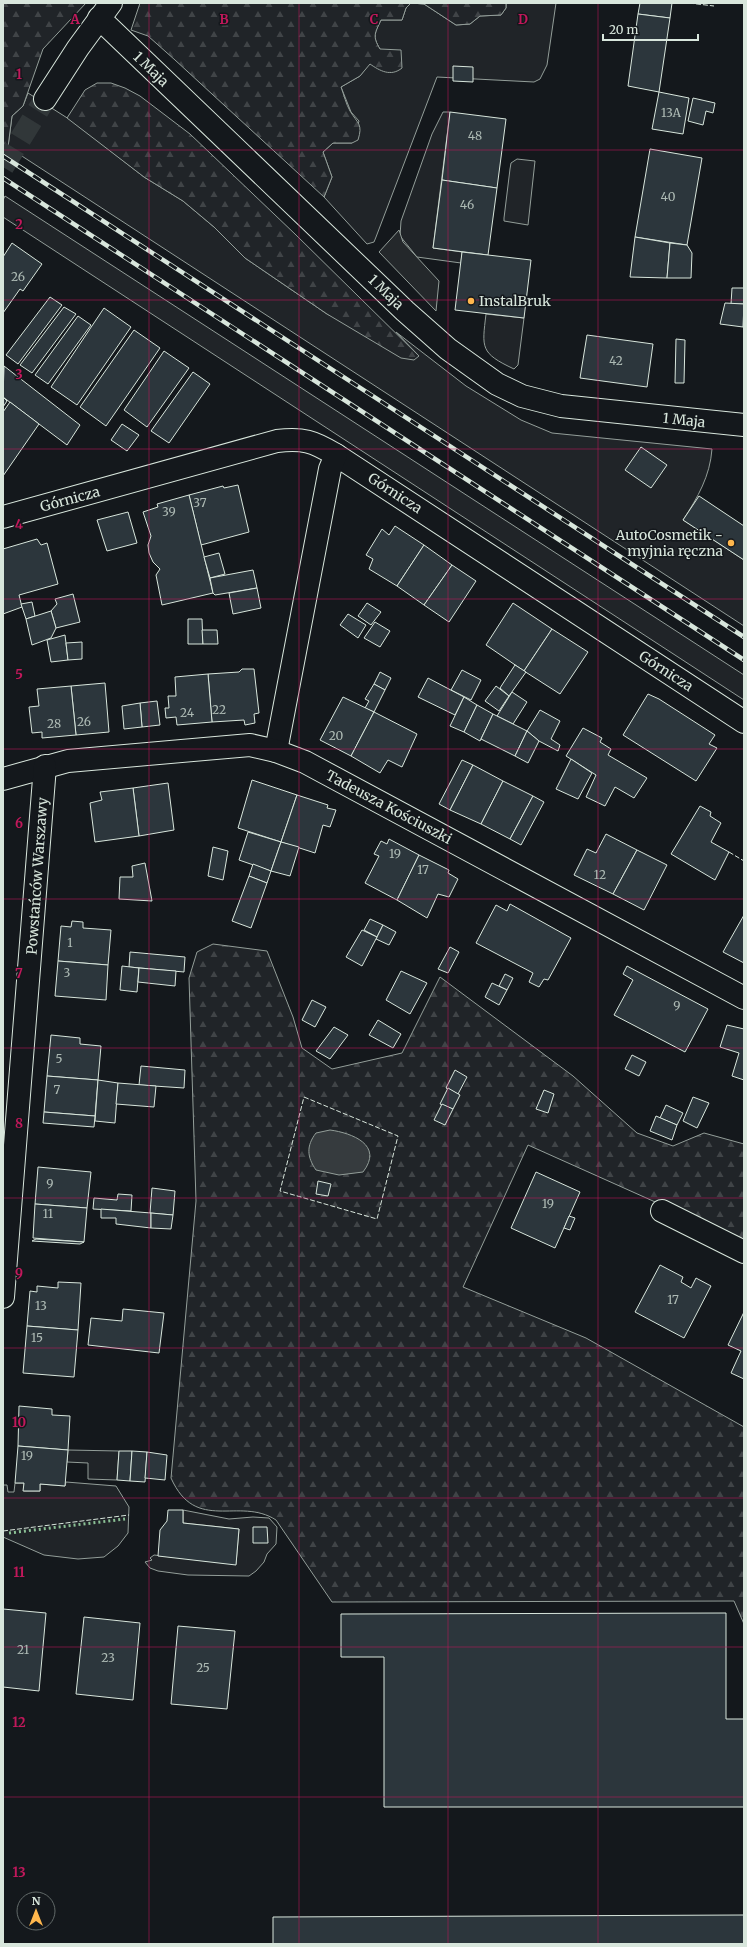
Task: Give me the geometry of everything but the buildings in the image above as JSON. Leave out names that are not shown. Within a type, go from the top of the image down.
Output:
[{"type":"street","points":[[45,99],[105,11]]},
{"type":"street","name":"1 Maja","points":[[105,11],[405,311],[448,349],[497,384],[522,396],[561,406],[744,426]]},
{"type":"street","name":"Górnicza","points":[[3,517],[277,441],[297,439],[308,440],[336,455],[744,722]]},
{"type":"street","points":[[276,751],[330,469],[336,455]]},
{"type":"street","name":"Tadeusza Kościuszki","points":[[3,778],[68,761],[250,745],[276,751],[305,762],[744,998]]},
{"type":"street","name":"Powstańców Warszawy","points":[[3,1297],[45,766]]},
{"type":"street","points":[[662,1211],[744,1252]]},
{"type":"green space","points":[[3,3],[86,3],[43,49],[23,106],[12,116],[8,147],[3,143]]},
{"type":"green space","points":[[140,3],[411,3],[406,8],[402,20],[381,20],[375,34],[376,41],[380,49],[401,50],[402,68],[398,71],[390,73],[382,71],[370,64],[360,76],[341,87],[349,108],[359,124],[360,131],[358,140],[352,143],[333,143],[323,152],[332,177],[324,197],[148,36],[131,30]]},
{"type":"green space","points":[[411,3],[424,4],[456,25],[470,24],[480,16],[501,15],[506,8],[506,3],[556,3],[547,65],[540,79],[534,82],[437,77],[374,242],[367,244],[324,197],[332,177],[323,152],[333,143],[352,143],[359,121],[351,112],[341,87],[360,76],[380,49],[375,38],[375,34],[381,20],[402,20],[406,8]]},
{"type":"green space","points":[[411,3],[506,3],[506,8],[501,15],[480,16],[470,24],[456,25],[424,4]]},
{"type":"green space","points":[[97,83],[111,83],[140,96],[190,134],[295,234],[419,356],[414,360],[401,358],[327,314],[245,258],[214,227],[183,201],[144,177],[67,118],[85,90]]},
{"type":"green space","points":[[28,93],[72,121],[144,177],[183,201],[214,227],[245,258],[327,314],[419,356],[396,332],[466,386],[521,420],[552,433],[712,449],[706,477],[694,503],[683,520],[744,560],[744,626],[8,147],[12,116],[23,106]]},
{"type":"green space","points":[[443,112],[450,112],[433,248],[462,252],[461,263],[417,257],[400,236],[401,221],[432,134]]},
{"type":"green space","points":[[517,159],[535,161],[528,225],[504,221],[511,163]]},
{"type":"green space","points":[[5,196],[744,675],[744,700],[3,217],[3,200]]},
{"type":"green space","points":[[486,314],[524,318],[518,365],[514,369],[489,354],[484,342]]},
{"type":"green space","points":[[213,944],[267,951],[293,1017],[302,1048],[332,1069],[402,1053],[440,977],[573,1076],[637,1133],[673,1146],[704,1133],[744,1144],[744,1247],[653,1201],[528,1145],[463,1287],[586,1338],[744,1427],[744,1624],[734,1601],[332,1602],[276,1520],[262,1514],[248,1511],[205,1510],[193,1505],[181,1495],[171,1478],[196,1201],[189,978],[197,952]]},
{"type":"green space","points":[[68,1450],[119,1451],[117,1480],[88,1479],[88,1463],[67,1462]]},
{"type":"green space","points":[[66,1482],[116,1486],[129,1507],[128,1533],[118,1546],[104,1557],[78,1559],[44,1555],[3,1537],[3,1485],[7,1485],[8,1492],[14,1492],[15,1483],[24,1483],[24,1491],[40,1491],[40,1484],[65,1486]]},
{"type":"green space","points":[[183,1510],[229,1519],[253,1517],[269,1518],[277,1527],[276,1544],[267,1554],[264,1562],[249,1576],[188,1575],[158,1571],[150,1568],[145,1562],[152,1560],[150,1558],[154,1555],[236,1564],[239,1529],[183,1523]]},
{"type":"shaded area","points":[[399,230],[403,242],[439,281],[436,311],[379,252]]},
{"type":"shaded area","points":[[330,1130],[356,1137],[368,1148],[370,1154],[369,1163],[363,1172],[339,1175],[316,1170],[309,1156],[309,1147],[316,1133]]},
{"type":"tunnel","points":[[3,167],[45,99]]},
{"type":"railway","points":[[3,156],[744,637]]},
{"type":"railway","points":[[3,178],[744,660]]},
{"type":"hedge","points":[[9,1533],[125,1519]]},
{"type":"fence","points":[[689,3],[714,6]]},
{"type":"fence","points":[[729,852],[744,861]]},
{"type":"fence","points":[[304,1097],[398,1136],[377,1219],[280,1191],[304,1097]]},
{"type":"fence","points":[[3,1531],[129,1515]]},
{"type":"place","name":"InstalBruk","points":[[471,301]]},
{"type":"place","name":"AutoCosmetik - myjnia ręczna","points":[[731,543]]}]
